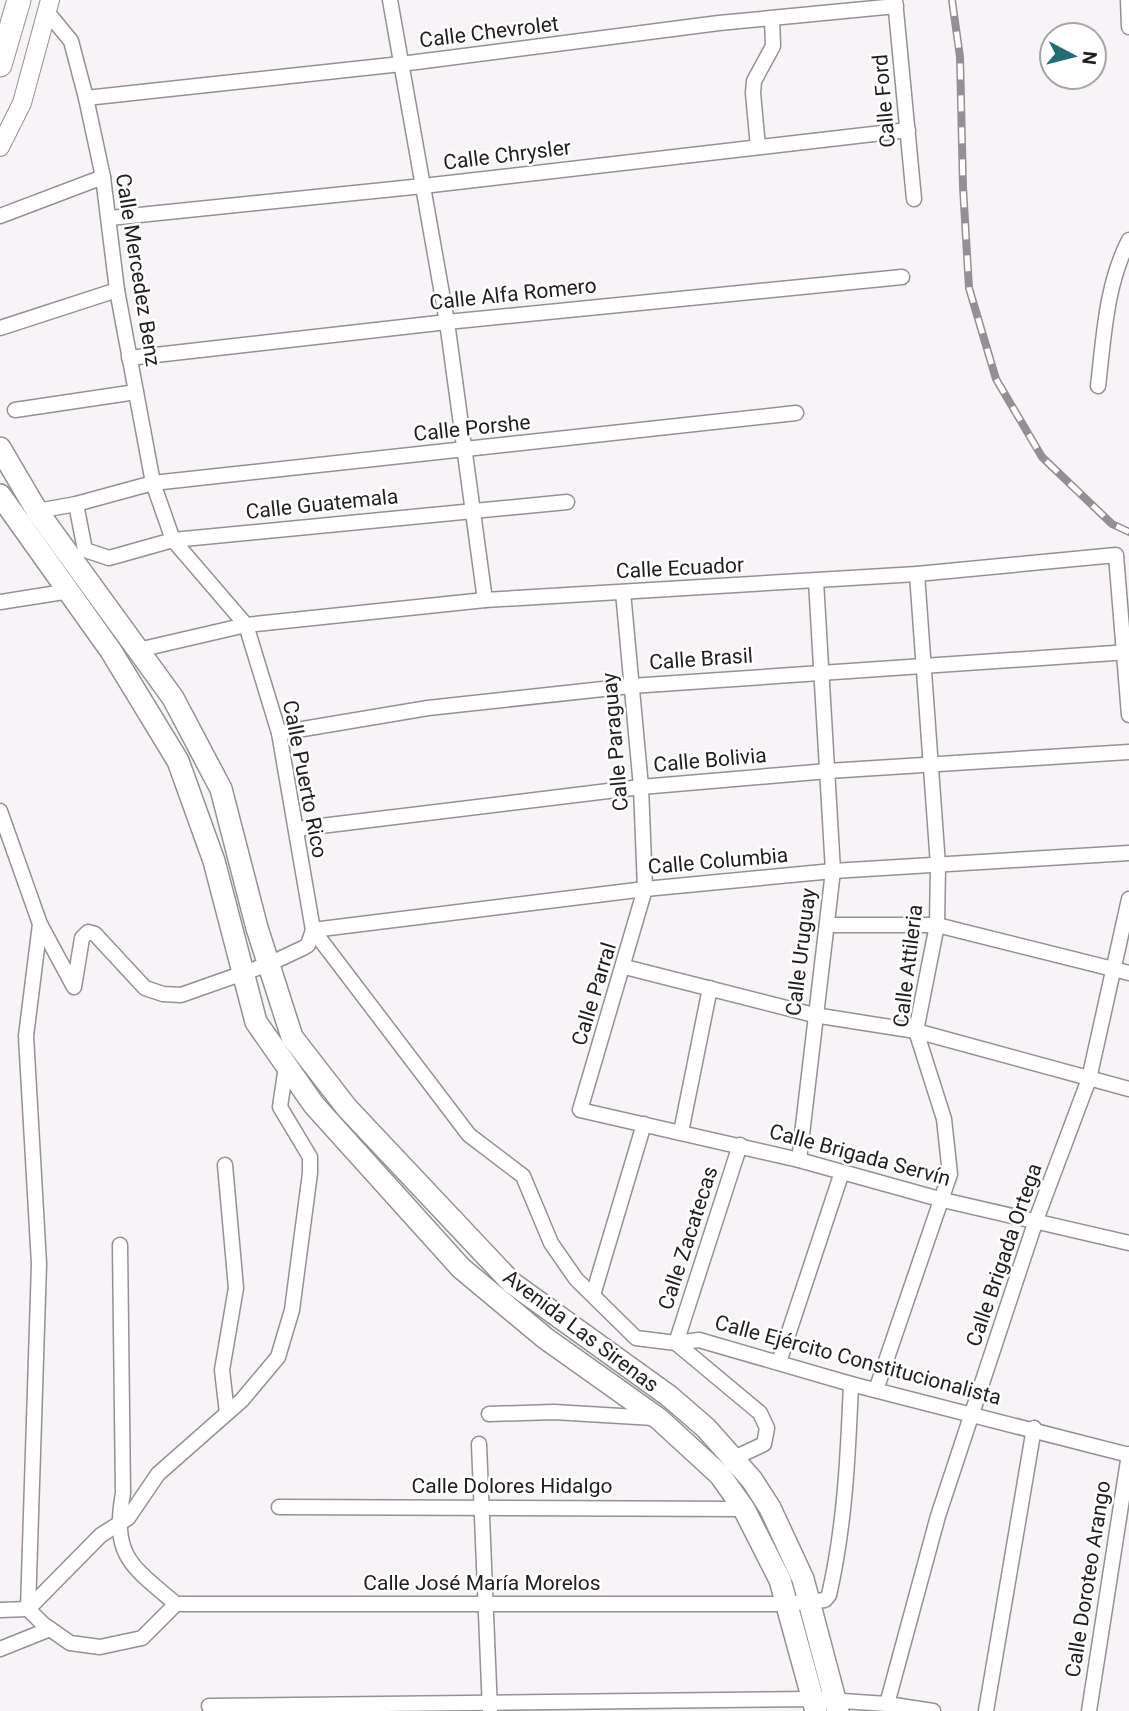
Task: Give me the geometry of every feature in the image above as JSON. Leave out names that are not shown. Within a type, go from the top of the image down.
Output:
[{"type":"main road","points":[[0,65],[19,0]]},
{"type":"main road","name":"Avenida Las Sirenas","points":[[0,448],[37,511],[78,553],[138,649],[173,698],[221,789],[292,1037],[347,1108],[472,1244],[541,1307],[669,1396],[706,1428],[734,1458],[770,1508],[798,1567],[811,1604],[837,1705]]},
{"type":"main road","name":"Avenida Las Sirenas","points":[[1,498],[111,651],[178,761],[214,861],[256,1021],[286,1066],[314,1105],[461,1268],[545,1338],[659,1419],[720,1475],[744,1509],[770,1556],[788,1604],[815,1705]]},
{"type":"street","points":[[390,0],[447,322],[467,450],[485,600]]},
{"type":"street","points":[[1128,0],[1129,27]]},
{"type":"street","name":"Calle Chevrolet","points":[[86,98],[401,64],[895,3]]},
{"type":"street","name":"Calle Ford","points":[[895,3],[914,199]]},
{"type":"street","points":[[0,147],[22,103],[49,6]]},
{"type":"street","name":"Calle Mercedez Benz","points":[[49,6],[71,41],[86,98],[110,218],[117,290],[135,393],[153,483],[173,540]]},
{"type":"street","points":[[758,147],[754,81],[773,46],[772,19]]},
{"type":"street","name":"Calle Chrysler","points":[[110,218],[423,186],[908,130]]},
{"type":"street","points":[[0,216],[103,177]]},
{"type":"street","points":[[1098,386],[1110,289],[1115,266],[1129,240]]},
{"type":"street","name":"Calle Alfa Romero","points":[[129,358],[447,322],[902,277]]},
{"type":"street","points":[[0,328],[117,290]]},
{"type":"street","points":[[15,410],[135,393]]},
{"type":"street","name":"Calle Porshe","points":[[37,511],[76,504],[153,483],[796,413]]},
{"type":"street","name":"Calle Guatemala","points":[[78,553],[109,558],[173,540],[567,502]]},
{"type":"street","points":[[76,504],[78,553]]},
{"type":"street","name":"Calle Puerto Rico","points":[[173,540],[246,625],[279,733],[313,930]]},
{"type":"street","name":"Calle Ecuador","points":[[138,649],[246,625],[485,600],[918,574],[1116,555],[1126,652]]},
{"type":"street","name":"Calle Attileria","points":[[876,1390],[950,1174],[944,1119],[916,1031],[937,925],[938,865],[918,574]]},
{"type":"street","name":"Calle Uruguay","points":[[799,1160],[832,871],[817,581]]},
{"type":"street","points":[[0,602],[70,591]]},
{"type":"street","name":"Calle Paraguay","points":[[624,592],[642,787],[645,888]]},
{"type":"street","points":[[1126,652],[1129,715]]},
{"type":"street","name":"Calle Brasil","points":[[279,733],[428,708],[631,685],[1126,652]]},
{"type":"street","name":"Calle Bolivia","points":[[296,829],[642,787],[828,771],[1129,752]]},
{"type":"street","points":[[0,811],[40,924],[74,987],[82,938],[88,932],[94,934],[145,988],[163,994],[181,995],[242,971],[269,964],[307,945],[313,930]]},
{"type":"street","name":"Calle Columbia","points":[[313,930],[645,888],[832,871],[1129,853]]},
{"type":"street","name":"Calle Parral","points":[[580,1110],[625,967],[645,888]]},
{"type":"street","name":"Calle Brigada Ortega","points":[[887,1704],[937,1516],[1036,1220],[1089,1079],[1122,971],[1129,899]]},
{"type":"street","points":[[28,1609],[39,1264],[26,1036],[40,924]]},
{"type":"street","points":[[827,925],[937,925],[1122,971]]},
{"type":"street","name":"Calle Ejército Constitucionalista","points":[[313,930],[455,1119],[469,1135],[523,1175],[551,1243],[576,1279],[636,1338],[676,1343],[699,1340],[851,1384],[1129,1454]]},
{"type":"street","points":[[625,967],[814,1014],[916,1031],[1129,1088]]},
{"type":"street","points":[[681,1132],[710,988]]},
{"type":"street","points":[[28,1609],[101,1535],[128,1518],[158,1474],[242,1400],[278,1357],[292,1310],[310,1157],[280,1107],[286,1066]]},
{"type":"street","name":"Calle Brigada Servín","points":[[580,1110],[740,1145],[943,1200],[1129,1243]]},
{"type":"street","points":[[593,1295],[644,1124]]},
{"type":"street","name":"Calle Zacatecas","points":[[676,1343],[740,1145]]},
{"type":"street","points":[[225,1164],[236,1288],[222,1370],[227,1413]]},
{"type":"street","points":[[779,1362],[842,1172]]},
{"type":"street","points":[[0,1610],[28,1609],[70,1643],[100,1647],[142,1638],[176,1604],[138,1571],[120,1545],[118,1524],[123,1493],[120,1245]]},
{"type":"street","points":[[676,1343],[760,1413],[767,1428],[764,1444],[734,1458]]},
{"type":"street","points":[[811,1604],[825,1600],[829,1595],[839,1549],[847,1485],[851,1384]]},
{"type":"street","points":[[489,1414],[554,1412],[659,1419]]},
{"type":"street","points":[[986,1711],[1034,1428]]},
{"type":"street","points":[[479,1444],[479,1506],[489,1708]]},
{"type":"street","name":"Calle Doroteo Arango","points":[[1089,1711],[1129,1454]]},
{"type":"street","name":"Calle Dolores Hidalgo","points":[[279,1507],[744,1509]]},
{"type":"street","name":"Calle José María Morelos","points":[[176,1604],[811,1604]]},
{"type":"street","points":[[0,1649],[50,1629]]},
{"type":"street","points":[[209,1706],[489,1708],[887,1704],[933,1711]]},
{"type":"railway","points":[[952,0],[960,57],[969,288],[996,379],[1042,457],[1112,524],[1129,532]]}]
